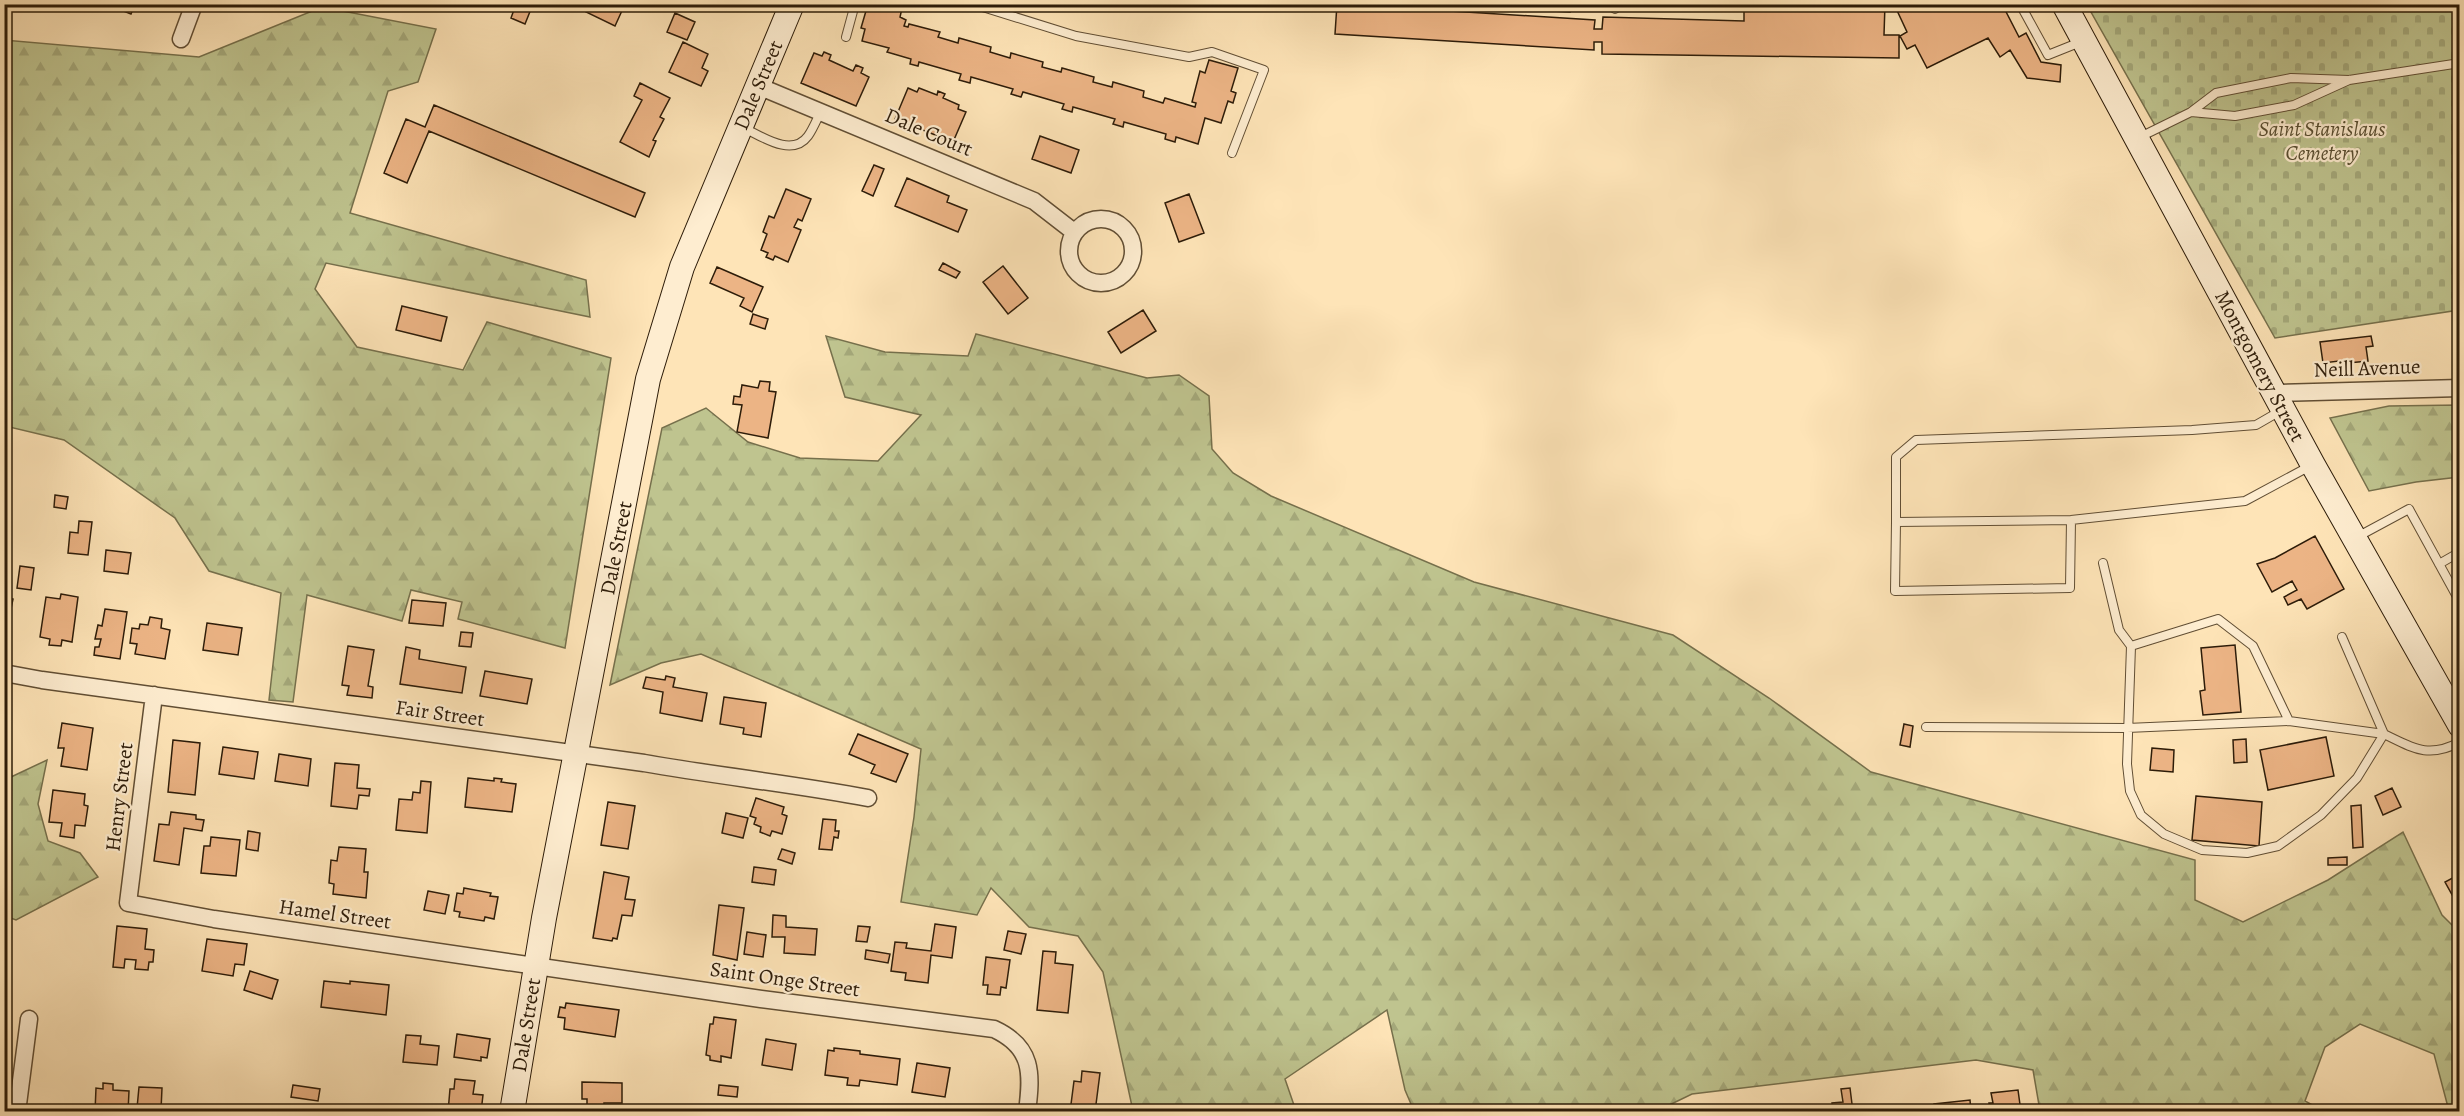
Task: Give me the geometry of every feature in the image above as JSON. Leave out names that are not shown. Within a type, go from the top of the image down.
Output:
[{"type":"street","points":[[181,39],[194,4]]},
{"type":"street","name":"Montgomery Street","points":[[2064,4],[2313,465],[2460,725]]},
{"type":"street","name":"Dale Street","points":[[512,1112],[536,966],[648,379],[682,267],[758,86],[786,6]]},
{"type":"street","name":"Dale Court","points":[[758,86],[1034,201],[1074,232]]},
{"type":"street","name":"Neill Avenue","points":[[2280,401],[2460,388]]},
{"type":"street","name":"Fair Street","points":[[4,673],[725,777],[807,786],[868,798]]},
{"type":"street","name":"Henry Street","points":[[128,903],[154,695]]},
{"type":"street","name":"Hamel Street","points":[[128,903],[214,919],[536,966]]},
{"type":"street","name":"Saint Onge Street","points":[[536,966],[761,999],[994,1029],[1005,1035],[1022,1050],[1029,1065],[1027,1112]]},
{"type":"street","points":[[18,1112],[29,1019]]},
{"type":"lane","points":[[846,37],[855,4]]},
{"type":"lane","points":[[973,4],[1076,36],[1189,57],[1212,52],[1264,70],[1232,153]]},
{"type":"lane","points":[[2020,4],[2048,55],[2083,41]]},
{"type":"lane","points":[[2135,139],[2191,112],[2216,93],[2291,78],[2349,80],[2460,63]]},
{"type":"lane","points":[[2191,112],[2235,116],[2294,105],[2349,80]]},
{"type":"lane","points":[[741,126],[777,144],[793,145],[807,139],[821,111]]},
{"type":"lane","points":[[2072,520],[2070,588],[1895,591],[1896,457],[1916,440],[2192,430],[2256,425],[2280,401]]},
{"type":"lane","points":[[1896,522],[2072,520],[2245,501],[2313,465]]},
{"type":"lane","points":[[2355,538],[2409,509],[2460,602]]},
{"type":"lane","points":[[2439,564],[2460,552]]},
{"type":"lane","points":[[2103,563],[2119,630],[2131,646],[2127,728],[2130,791],[2141,815],[2164,834],[2202,850],[2247,854],[2278,846],[2321,815],[2357,778],[2384,734]]},
{"type":"lane","points":[[2131,646],[2218,619],[2253,646],[2289,721]]},
{"type":"lane","points":[[2342,637],[2384,734]]},
{"type":"lane","points":[[1926,727],[2127,728],[2289,721],[2384,734],[2418,751],[2445,750],[2460,742]]},
{"type":"green space","name":"Saint Stanislaus Cemetery","points":[[2087,5],[2459,5],[2459,310],[2275,338]]},
{"type":"green space","points":[[322,7],[436,29],[418,82],[388,91],[350,213],[586,280],[590,317],[326,263],[315,289],[357,347],[463,370],[487,322],[611,358],[565,648],[458,619],[462,602],[411,590],[402,621],[307,595],[293,702],[269,700],[281,593],[209,571],[175,518],[64,440],[5,426],[4,40],[199,57]]},
{"type":"green space","points":[[976,334],[1147,378],[1179,375],[1209,396],[1212,449],[1233,473],[1271,496],[1474,582],[1673,635],[1769,698],[1871,772],[2195,860],[2195,900],[2243,922],[2328,880],[2403,832],[2442,915],[2459,932],[2459,1111],[2449,1111],[2434,1054],[2360,1024],[2325,1047],[2305,1101],[2323,1111],[2040,1111],[2033,1070],[1976,1060],[1692,1094],[1657,1111],[1639,1111],[1638,1106],[1601,1112],[1414,1111],[1405,1090],[1387,1010],[1285,1079],[1296,1111],[1133,1111],[1103,972],[1078,936],[1029,927],[991,888],[977,915],[901,902],[914,817],[921,749],[701,654],[661,663],[610,685],[662,428],[706,408],[748,442],[800,458],[878,461],[921,415],[845,397],[826,336],[885,352],[968,356]]},
{"type":"green space","points":[[2459,405],[2459,477],[2369,491],[2330,418],[2389,406]]},
{"type":"green space","points":[[47,760],[38,804],[48,841],[80,853],[98,877],[16,920],[5,916],[5,770],[11,777]]},
{"type":"building","points":[[4,4],[12,8],[6,22],[4,21]]},
{"type":"building","points":[[106,4],[135,4],[131,14]]},
{"type":"building","points":[[516,4],[533,4],[525,24],[511,18]]},
{"type":"building","points":[[590,4],[625,4],[615,26],[586,12]]},
{"type":"building","points":[[868,4],[903,4],[900,17],[906,20],[904,26],[908,27],[909,24],[940,32],[938,37],[958,43],[959,38],[991,47],[990,52],[1010,58],[1011,53],[1043,62],[1042,67],[1061,72],[1062,68],[1094,77],[1093,82],[1112,87],[1113,82],[1144,91],[1143,97],[1163,103],[1165,98],[1195,107],[1196,103],[1192,102],[1200,71],[1205,73],[1209,60],[1238,68],[1231,91],[1236,93],[1233,103],[1228,101],[1221,123],[1205,118],[1198,144],[1176,137],[1175,142],[1165,139],[1166,134],[1124,122],[1123,127],[1113,124],[1115,119],[1073,107],[1072,112],[1062,109],[1064,104],[1023,92],[1021,97],[1011,94],[1013,89],[971,77],[970,83],[959,80],[961,74],[919,62],[918,66],[910,64],[911,59],[887,52],[889,48],[862,41],[865,29],[861,28]]},
{"type":"building","points":[[1337,4],[1595,20],[1594,29],[1602,29],[1603,17],[1744,21],[1744,4],[1885,4],[1884,35],[1899,35],[1899,58],[1602,54],[1602,42],[1594,42],[1594,50],[1335,34]]},
{"type":"building","points":[[1418,4],[1570,4],[1570,12]]},
{"type":"building","points":[[1894,4],[2002,4],[2019,37],[2026,33],[2041,62],[2061,65],[2060,82],[2027,78],[2010,50],[2000,57],[1988,38],[1927,68],[1915,45],[1907,49],[1900,36],[1907,32]]},
{"type":"building","points":[[675,13],[695,22],[687,40],[667,32]]},
{"type":"building","points":[[683,42],[708,54],[702,68],[708,71],[701,86],[669,72]]},
{"type":"building","points":[[824,52],[831,55],[829,60],[853,71],[856,65],[863,68],[861,73],[869,77],[856,106],[801,83],[814,53],[822,56]]},
{"type":"building","points":[[640,83],[670,98],[660,117],[664,119],[653,140],[656,141],[649,157],[620,142],[642,100],[634,96]]},
{"type":"building","points":[[908,88],[917,92],[919,88],[937,95],[938,91],[945,94],[943,98],[959,105],[958,109],[966,112],[953,142],[895,119]]},
{"type":"building","points":[[434,105],[645,193],[635,217],[429,131],[407,183],[384,173],[406,119],[425,127]]},
{"type":"building","points":[[1040,136],[1079,150],[1071,173],[1032,159]]},
{"type":"building","points":[[874,165],[884,169],[873,196],[862,191]]},
{"type":"building","points":[[907,178],[949,196],[947,202],[967,210],[958,232],[895,206]]},
{"type":"building","points":[[786,189],[811,199],[802,221],[798,219],[794,227],[801,230],[788,262],[775,256],[773,260],[766,257],[768,253],[761,250],[767,234],[763,232],[769,216],[774,218]]},
{"type":"building","points":[[1189,194],[1204,233],[1179,242],[1165,203]]},
{"type":"building","points":[[943,263],[960,272],[956,278],[939,270]]},
{"type":"building","points":[[1003,266],[1028,298],[1008,314],[983,282]]},
{"type":"building","points":[[717,267],[763,287],[752,312],[740,306],[744,298],[710,283]]},
{"type":"building","points":[[402,306],[447,317],[441,341],[396,330]]},
{"type":"building","points":[[1143,310],[1156,331],[1121,353],[1108,332]]},
{"type":"building","points":[[753,314],[768,319],[765,329],[750,324]]},
{"type":"building","points":[[2371,336],[2373,346],[2366,347],[2368,361],[2348,363],[2347,360],[2323,363],[2320,342]]},
{"type":"building","points":[[760,381],[770,382],[769,391],[776,392],[768,438],[737,432],[742,405],[733,404],[734,396],[740,397],[742,385],[758,388]]},
{"type":"building","points":[[55,495],[68,497],[66,509],[54,507]]},
{"type":"building","points":[[79,521],[92,522],[88,555],[68,553],[70,532],[78,533]]},
{"type":"building","points":[[2315,536],[2344,589],[2307,609],[2301,599],[2288,605],[2284,597],[2297,590],[2292,581],[2272,592],[2257,564],[2275,558]]},
{"type":"building","points":[[106,550],[131,553],[128,574],[104,571]]},
{"type":"building","points":[[20,566],[34,568],[31,590],[17,588]]},
{"type":"building","points":[[61,594],[78,597],[72,642],[62,640],[61,646],[49,645],[50,639],[40,637],[46,597],[60,599]]},
{"type":"building","points":[[4,597],[13,599],[7,628],[4,628]]},
{"type":"building","points":[[412,600],[446,603],[443,626],[409,623]]},
{"type":"building","points":[[105,609],[127,612],[120,659],[94,655],[95,647],[99,647],[101,639],[95,639],[98,625],[102,626]]},
{"type":"building","points":[[150,617],[162,619],[161,628],[170,630],[165,659],[135,654],[137,644],[130,643],[132,628],[139,629],[140,624],[148,625]]},
{"type":"building","points":[[207,623],[242,628],[238,655],[203,650]]},
{"type":"building","points":[[461,632],[473,633],[471,647],[459,646]]},
{"type":"building","points":[[2235,645],[2241,712],[2203,715],[2200,691],[2205,690],[2201,648]]},
{"type":"building","points":[[348,646],[374,650],[368,686],[373,687],[372,698],[347,695],[349,686],[342,685]]},
{"type":"building","points":[[406,647],[420,650],[419,659],[466,667],[462,693],[400,684]]},
{"type":"building","points":[[485,671],[532,679],[527,704],[480,696]]},
{"type":"building","points":[[666,676],[675,678],[673,687],[707,693],[702,721],[660,713],[663,692],[643,688],[646,677],[665,680]]},
{"type":"building","points":[[724,697],[766,703],[761,737],[743,734],[744,728],[720,724]]},
{"type":"building","points":[[62,723],[93,728],[87,770],[61,766],[64,748],[58,748]]},
{"type":"building","points":[[1904,724],[1913,726],[1910,747],[1900,745]]},
{"type":"building","points":[[858,734],[908,754],[896,782],[871,773],[875,765],[849,754]]},
{"type":"building","points":[[2326,737],[2334,776],[2268,790],[2260,750]]},
{"type":"building","points":[[2246,739],[2247,762],[2234,763],[2233,740]]},
{"type":"building","points":[[173,740],[200,743],[195,795],[168,792]]},
{"type":"building","points":[[223,747],[258,752],[254,779],[219,774]]},
{"type":"building","points":[[2152,748],[2174,750],[2173,772],[2150,770]]},
{"type":"building","points":[[279,754],[311,759],[308,786],[275,781]]},
{"type":"building","points":[[335,763],[359,765],[357,788],[370,789],[369,796],[359,795],[357,809],[331,806]]},
{"type":"building","points":[[468,778],[494,781],[494,778],[502,779],[501,782],[516,784],[512,812],[465,807]]},
{"type":"building","points":[[421,781],[431,782],[427,833],[396,830],[399,799],[412,800],[413,792],[420,793]]},
{"type":"building","points":[[2392,788],[2401,807],[2383,815],[2375,796]]},
{"type":"building","points":[[53,790],[85,794],[84,805],[88,806],[85,826],[75,825],[74,838],[60,836],[62,823],[49,822]]},
{"type":"building","points":[[2196,796],[2262,802],[2259,846],[2192,840]]},
{"type":"building","points":[[756,798],[784,807],[782,814],[787,816],[782,834],[772,831],[770,836],[760,832],[761,827],[754,824],[756,818],[750,816]]},
{"type":"building","points":[[608,802],[635,806],[628,849],[601,845]]},
{"type":"building","points":[[2361,805],[2363,847],[2353,848],[2351,806]]},
{"type":"building","points":[[171,812],[196,815],[196,819],[204,820],[202,831],[184,828],[179,865],[154,861],[159,824],[169,825]]},
{"type":"building","points":[[726,813],[748,818],[743,838],[722,833]]},
{"type":"building","points":[[823,819],[836,820],[835,831],[839,831],[838,838],[834,837],[832,850],[819,849]]},
{"type":"building","points":[[248,831],[260,833],[258,851],[246,849]]},
{"type":"building","points":[[211,837],[240,840],[236,876],[201,873],[204,846],[210,846]]},
{"type":"building","points":[[339,847],[366,849],[364,872],[368,872],[366,898],[333,894],[334,884],[329,883],[331,860],[337,861]]},
{"type":"building","points":[[782,849],[795,853],[792,864],[778,859]]},
{"type":"building","points":[[2347,857],[2347,865],[2328,865],[2328,858]]},
{"type":"building","points":[[754,867],[776,870],[774,885],[752,882]]},
{"type":"building","points":[[604,872],[629,877],[625,899],[635,900],[632,916],[622,915],[617,939],[613,938],[612,941],[593,938]]},
{"type":"building","points":[[2460,874],[2460,909],[2445,882]]},
{"type":"building","points":[[464,888],[491,893],[490,896],[498,897],[494,919],[485,917],[484,921],[459,917],[460,912],[454,911],[457,893],[463,894]]},
{"type":"building","points":[[428,891],[449,895],[445,914],[424,910]]},
{"type":"building","points":[[719,905],[744,908],[737,960],[713,955]]},
{"type":"building","points":[[773,915],[786,916],[786,927],[817,929],[815,955],[784,953],[785,937],[772,937]]},
{"type":"building","points":[[935,924],[956,927],[952,958],[931,955],[928,983],[905,980],[906,973],[891,971],[895,942],[907,943],[906,948],[931,951]]},
{"type":"building","points":[[117,926],[147,929],[145,949],[154,950],[153,962],[149,962],[148,970],[135,969],[136,960],[125,959],[124,968],[113,967]]},
{"type":"building","points":[[858,926],[870,927],[867,942],[856,941]]},
{"type":"building","points":[[1008,931],[1026,934],[1021,954],[1004,950]]},
{"type":"building","points":[[747,932],[766,935],[763,957],[744,954]]},
{"type":"building","points":[[207,939],[247,944],[244,965],[235,964],[233,976],[202,971]]},
{"type":"building","points":[[866,950],[890,954],[888,963],[865,959]]},
{"type":"building","points":[[1043,951],[1056,952],[1055,963],[1073,965],[1068,1013],[1037,1010]]},
{"type":"building","points":[[986,957],[1010,960],[1006,988],[1001,987],[1000,995],[987,994],[988,985],[983,985]]},
{"type":"building","points":[[250,971],[278,980],[272,999],[244,990]]},
{"type":"building","points":[[324,981],[389,985],[386,1015],[321,1007]]},
{"type":"building","points":[[566,1003],[619,1010],[615,1037],[564,1029],[565,1018],[558,1017],[560,1007],[565,1008]]},
{"type":"building","points":[[714,1017],[736,1020],[731,1058],[721,1056],[721,1062],[710,1060],[710,1056],[706,1055],[710,1024],[713,1024]]},
{"type":"building","points":[[457,1034],[490,1039],[487,1058],[481,1057],[481,1061],[454,1057]]},
{"type":"building","points":[[406,1035],[421,1036],[420,1044],[439,1046],[437,1065],[403,1062]]},
{"type":"building","points":[[766,1039],[796,1044],[792,1070],[762,1065]]},
{"type":"building","points":[[834,1048],[900,1059],[897,1085],[860,1080],[859,1086],[847,1085],[848,1078],[825,1075],[828,1050],[834,1051]]},
{"type":"building","points":[[917,1063],[950,1068],[945,1097],[912,1092]]},
{"type":"building","points":[[1082,1071],[1100,1073],[1095,1112],[1070,1112],[1074,1081],[1081,1082]]},
{"type":"building","points":[[455,1079],[475,1081],[473,1094],[483,1095],[481,1112],[448,1112],[450,1089],[454,1089]]},
{"type":"building","points":[[582,1082],[622,1083],[622,1103],[604,1103],[604,1112],[587,1112],[587,1099],[582,1099]]},
{"type":"building","points":[[103,1083],[113,1084],[113,1090],[129,1091],[128,1112],[95,1112],[96,1088],[103,1089]]},
{"type":"building","points":[[293,1085],[320,1089],[318,1101],[291,1097]]},
{"type":"building","points":[[719,1085],[738,1087],[737,1097],[718,1095]]},
{"type":"building","points":[[139,1087],[162,1088],[161,1110],[137,1108]]},
{"type":"building","points":[[1850,1088],[1853,1112],[1833,1112],[1832,1103],[1843,1102],[1841,1089]]},
{"type":"building","points":[[2018,1090],[2021,1112],[1990,1112],[1989,1103],[1993,1103],[1991,1093]]},
{"type":"building","points":[[1970,1100],[1971,1112],[1934,1112],[1934,1104]]}]
